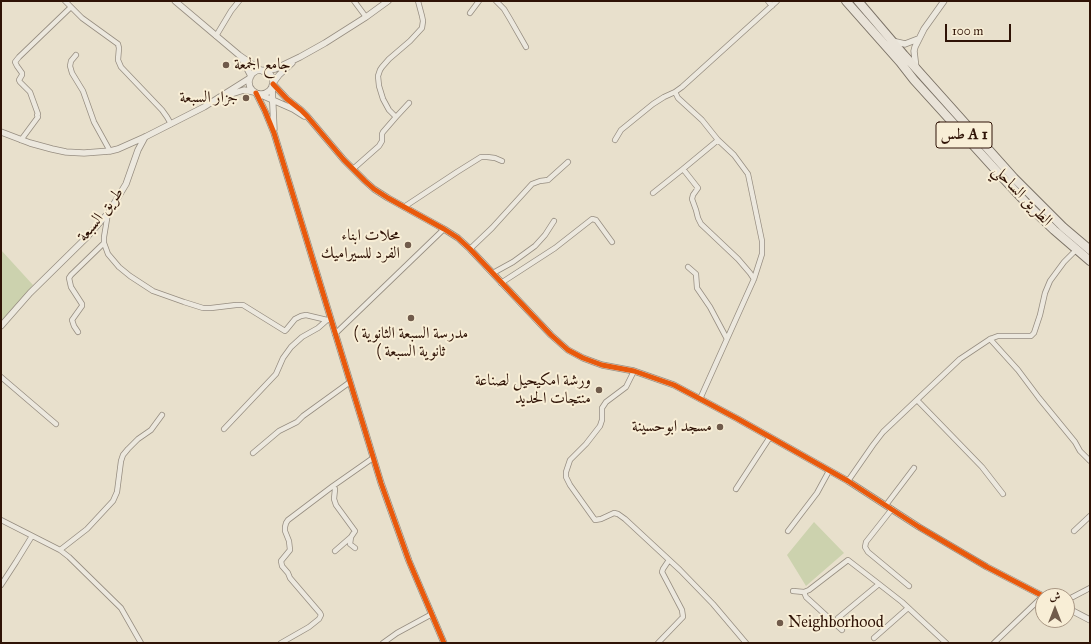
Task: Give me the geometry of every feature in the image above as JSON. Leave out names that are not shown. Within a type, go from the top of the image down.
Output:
[{"type":"highway","name":"الطريق الساحلي","points":[[846,1],[914,80],[1031,208],[1090,261]]},
{"type":"highway","name":"الطريق الساحلي","points":[[858,1],[1014,178],[1063,227],[1090,250]]},
{"type":"street","points":[[65,1],[82,18],[118,44],[118,60],[121,67],[162,110],[171,124]]},
{"type":"street","points":[[175,1],[239,55],[270,75],[273,84],[282,96],[301,110],[312,121],[353,169],[374,189],[458,238],[551,335],[568,350],[583,358],[602,365],[634,371],[674,385],[770,437],[848,482],[987,568],[1035,592]]},
{"type":"street","points":[[216,36],[239,1]]},
{"type":"street","points":[[354,1],[366,17]]},
{"type":"street","points":[[1,132],[21,140],[66,152],[84,153],[118,149],[171,124],[218,99],[257,71],[275,69],[326,43],[388,1]]},
{"type":"street","points":[[396,117],[389,110],[383,99],[378,76],[380,70],[386,63],[422,28],[423,21],[418,1]]},
{"type":"street","points":[[470,13],[479,1]]},
{"type":"street","points":[[496,1],[504,9],[526,47]]},
{"type":"street","points":[[768,1],[772,6]]},
{"type":"street","points":[[615,140],[621,130],[652,104],[682,87],[777,1]]},
{"type":"street","points":[[916,68],[914,51],[918,39],[944,1]]},
{"type":"street","points":[[21,140],[38,117],[38,114],[30,92],[20,82],[22,73],[15,62],[72,7]]},
{"type":"street","points":[[892,41],[906,44],[918,39]]},
{"type":"street","points":[[76,55],[71,61],[70,66],[72,73],[83,91],[94,122],[110,151]]},
{"type":"street","points":[[239,55],[250,77],[250,85],[256,93],[274,133],[329,320],[335,334],[374,458],[407,555],[444,643]]},
{"type":"street","points":[[218,99],[244,90],[262,94],[266,93],[270,90],[279,75],[300,57]]},
{"type":"street","points":[[273,84],[274,133]]},
{"type":"street","points":[[675,92],[678,98],[702,120],[718,140],[734,155],[748,174],[760,228],[762,246],[760,261],[754,279],[700,399]]},
{"type":"street","points":[[256,93],[293,109],[312,121]]},
{"type":"street","points":[[353,169],[379,146],[382,141],[383,132],[409,103]]},
{"type":"street","name":"طريق السبعة","points":[[1,326],[30,293],[86,237],[108,212],[126,184],[138,150],[145,137]]},
{"type":"street","points":[[653,193],[718,140]]},
{"type":"street","points":[[404,207],[481,157],[487,156],[502,161]]},
{"type":"street","points":[[470,249],[492,228],[532,184],[548,180],[568,162]]},
{"type":"street","points":[[683,169],[698,188],[692,199],[701,224],[738,258],[754,279]]},
{"type":"street","points":[[108,212],[104,232],[104,243],[108,254],[119,267],[153,291],[203,308],[243,305],[285,330],[295,319],[301,316],[306,315],[329,320]]},
{"type":"street","points":[[501,283],[554,248],[592,219],[596,220],[612,242]]},
{"type":"street","points":[[493,273],[513,262],[536,246],[554,221]]},
{"type":"street","points":[[335,334],[444,229]]},
{"type":"street","points":[[78,332],[72,320],[82,304],[70,288],[69,278],[104,243]]},
{"type":"street","points":[[848,482],[873,444],[883,432],[960,359],[990,339],[998,336],[1031,336],[1034,333],[1045,293],[1050,281],[1064,262],[1077,249]]},
{"type":"street","points":[[688,267],[696,274],[697,288],[710,307],[727,339]]},
{"type":"street","points":[[224,429],[276,374],[283,358],[291,347],[302,337],[329,320]]},
{"type":"street","points":[[990,339],[1018,370],[1075,442],[1080,451],[1090,461]]},
{"type":"street","points":[[634,371],[626,387],[606,402],[602,408],[602,420],[600,426],[586,444],[570,460],[566,477],[595,520],[614,513],[625,519],[680,570],[713,604],[746,643]]},
{"type":"street","points":[[1,377],[56,424]]},
{"type":"street","points":[[253,453],[279,431],[296,422],[350,382]]},
{"type":"street","points":[[917,400],[982,467],[1003,494]]},
{"type":"street","points":[[60,550],[87,529],[113,501],[117,492],[123,455],[138,439],[151,430],[162,415]]},
{"type":"street","points":[[736,489],[770,437]]},
{"type":"street","points":[[281,643],[309,627],[319,619],[321,615],[290,578],[282,566],[281,561],[290,550],[290,545],[285,531],[288,520],[333,486],[374,458]]},
{"type":"street","points":[[886,505],[914,468]]},
{"type":"street","points":[[788,531],[817,493],[829,471]]},
{"type":"street","points":[[333,486],[335,489],[334,499],[336,505],[356,531],[335,551]]},
{"type":"street","points":[[892,509],[866,542],[865,547],[868,552],[909,586]]},
{"type":"street","points":[[1074,531],[1090,516]]},
{"type":"street","points":[[1,520],[60,550],[69,557],[121,608],[141,643]]},
{"type":"street","points":[[1,585],[32,536]]},
{"type":"street","points":[[351,537],[350,544],[354,548]]},
{"type":"street","points":[[658,643],[682,620],[683,617],[682,610],[662,572],[669,560]]},
{"type":"street","points":[[792,591],[804,592],[809,590],[848,560],[908,608],[946,643]]},
{"type":"street","points":[[838,618],[879,584]]},
{"type":"street","points":[[1075,596],[1090,588]]},
{"type":"street","points":[[804,592],[806,597],[842,630]]},
{"type":"street","points":[[994,643],[1035,604]]},
{"type":"street","points":[[874,638],[908,608]]},
{"type":"street","points":[[1075,612],[1090,620]]},
{"type":"street","points":[[383,643],[397,633],[432,614]]},
{"type":"green space","points":[[1,250],[33,285],[1,325]]},
{"type":"green space","points":[[814,522],[844,553],[806,586],[787,555]]},
{"type":"cycle path","points":[[273,84],[287,99],[307,116],[344,160],[365,181],[388,198],[458,238],[551,335],[568,350],[583,358],[602,365],[634,371],[674,385],[848,481],[919,527],[987,567],[1035,592]]},
{"type":"cycle path","points":[[256,93],[274,133],[381,483],[409,561],[444,643]]},
{"type":"place","name":"جامع الجمعة","points":[[226,65]]},
{"type":"place","name":"جزار السبعة","points":[[246,98]]},
{"type":"place","name":"محلات ابناء الفرد للسيراميك","points":[[408,245]]},
{"type":"place","name":"( مدرسة السبعة الثانوية ( ثانوية السبعة","points":[[411,318]]},
{"type":"place","name":"ورشة امكيحيل لصناعة منتجات الحديد","points":[[599,390]]},
{"type":"place","name":"مسجد ابوحسينة","points":[[720,427]]},
{"type":"place","name":"Neighborhood","points":[[780,623]]}]
